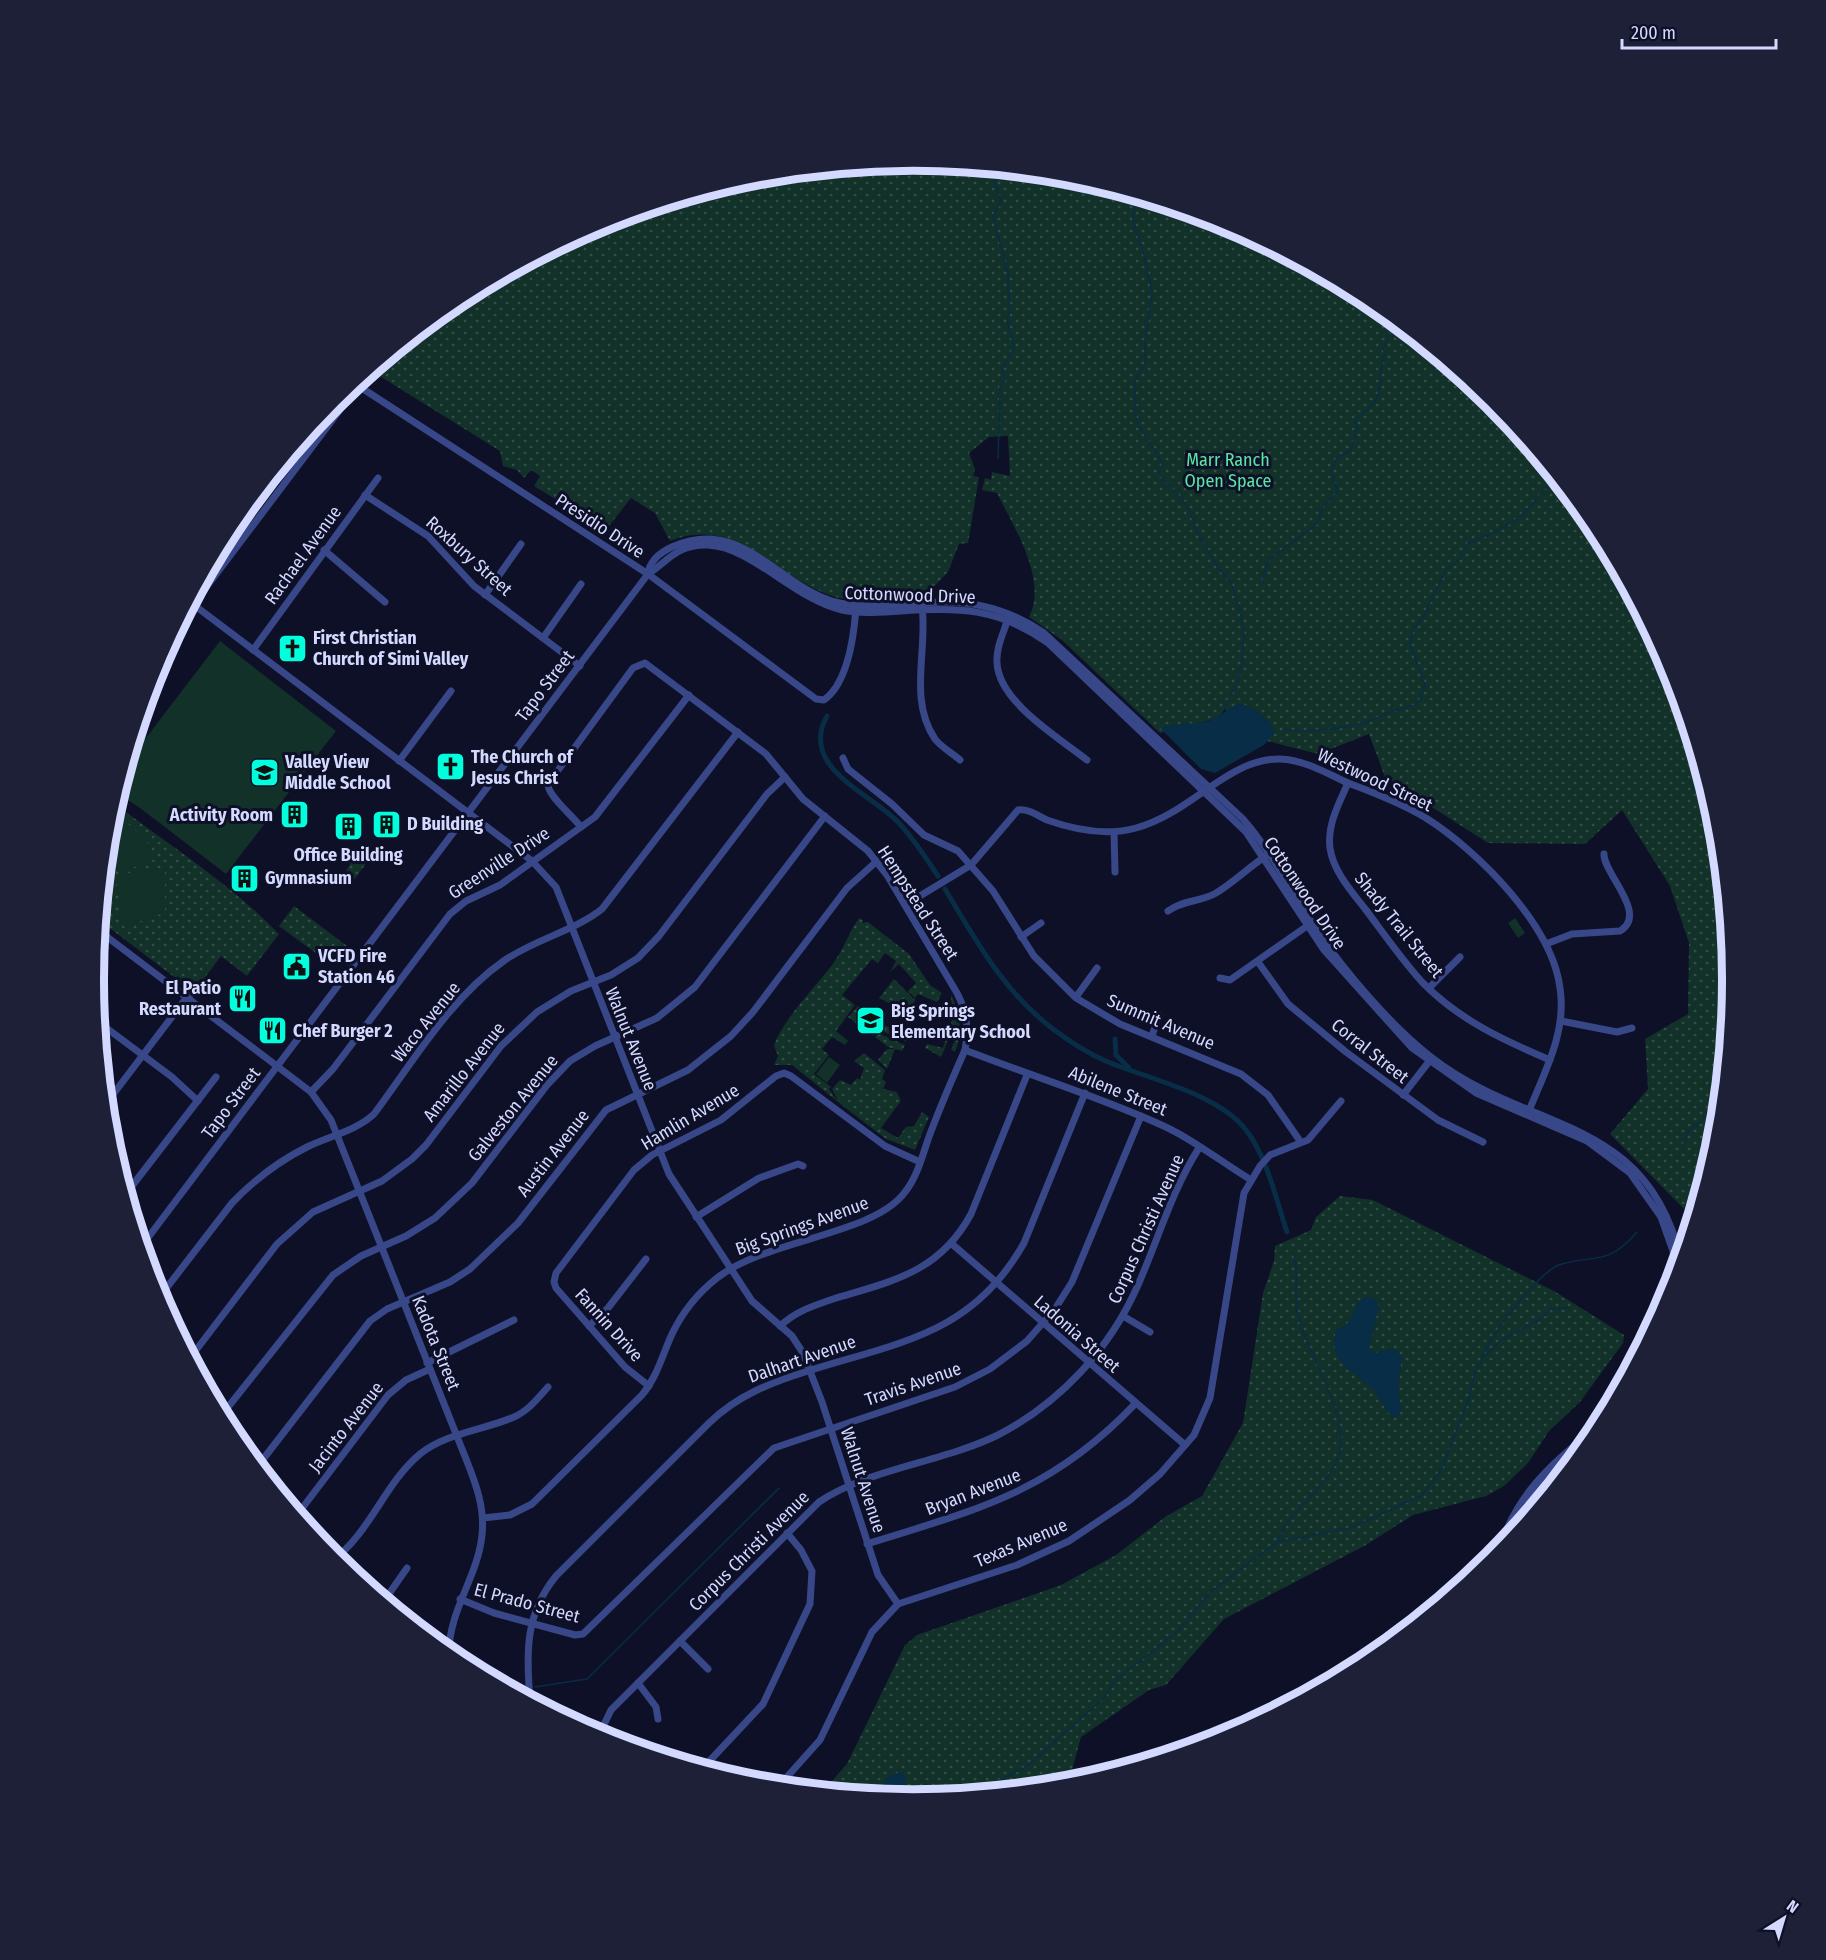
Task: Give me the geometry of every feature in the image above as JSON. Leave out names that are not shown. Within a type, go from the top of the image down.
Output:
[{"type":"street","name":"Presidio Drive","points":[[361,388],[648,574],[816,699],[824,700],[833,693],[848,659],[856,609]]},
{"type":"street","points":[[208,583],[331,418]]},
{"type":"street","name":"Rachael Avenue","points":[[253,650],[378,478]]},
{"type":"street","name":"Roxbury Street","points":[[365,495],[428,536],[466,579],[580,666]]},
{"type":"street","points":[[485,595],[521,544]]},
{"type":"street","name":"Cottonwood Drive","points":[[648,574],[668,556],[680,550],[705,545],[722,547],[734,551],[809,598],[856,609],[922,606],[969,609],[1008,617],[1048,644],[1208,790],[1267,856],[1309,924],[1378,1013],[1431,1060],[1476,1094],[1590,1135],[1630,1164],[1657,1196],[1669,1220],[1677,1247]]},
{"type":"street","points":[[324,550],[385,602]]},
{"type":"street","name":"Tapo Street","points":[[146,1240],[648,574]]},
{"type":"street","points":[[543,638],[581,584]]},
{"type":"street","name":"Walnut Avenue","points":[[195,606],[532,861],[556,887],[669,1174],[752,1301],[799,1345],[830,1428],[878,1575],[898,1604]]},
{"type":"street","points":[[922,606],[921,685],[924,713],[935,739],[960,760]]},
{"type":"street","points":[[1008,617],[997,650],[996,662],[1001,682],[1018,704],[1087,760]]},
{"type":"street","name":"Hempstead Street","points":[[581,826],[569,811],[550,795],[548,784],[639,664],[648,665],[766,754],[803,799],[858,842],[877,861],[962,1002],[968,1025],[965,1050]]},
{"type":"street","points":[[399,760],[451,691]]},
{"type":"street","name":"Greenville Drive","points":[[311,1092],[333,1069],[450,914],[466,901],[500,885],[605,807],[689,695]]},
{"type":"street","name":"Waco Avenue","points":[[165,1290],[244,1190],[285,1160],[359,1124],[374,1114],[453,1009],[483,977],[525,947],[594,915],[610,901],[738,732]]},
{"type":"street","name":"Summit Avenue","points":[[843,758],[848,769],[892,804],[916,829],[932,840],[954,848],[993,891],[1021,937],[1047,970],[1076,997],[1107,1017],[1229,1068],[1252,1081],[1281,1109],[1300,1141]]},
{"type":"street","name":"Westwood Street","points":[[971,866],[1018,810],[1028,810],[1064,825],[1114,832],[1150,825],[1167,818],[1245,765],[1282,759],[1299,762],[1405,806],[1461,844],[1515,901],[1546,944],[1560,986],[1561,1021],[1550,1060],[1528,1112]]},
{"type":"street","name":"Amarillo Avenue","points":[[195,1352],[277,1244],[314,1212],[382,1181],[401,1168],[426,1145],[501,1046],[523,1023],[553,1000],[626,967],[651,946],[767,794],[785,777]]},
{"type":"street","name":"Shady Trail Street","points":[[1348,783],[1331,825],[1329,842],[1332,860],[1356,897],[1429,988],[1473,1023],[1550,1060]]},
{"type":"street","name":"Galveston Avenue","points":[[227,1409],[320,1287],[348,1264],[420,1228],[450,1206],[472,1183],[556,1074],[583,1053],[657,1018],[695,987],[825,816]]},
{"type":"street","points":[[1114,832],[1115,872]]},
{"type":"street","points":[[1546,944],[1572,934],[1620,931],[1625,928],[1629,920],[1624,895],[1604,861],[1604,854]]},
{"type":"street","points":[[1168,911],[1176,905],[1195,902],[1216,893],[1267,856]]},
{"type":"street","name":"Austin Avenue","points":[[262,1460],[364,1327],[379,1314],[450,1282],[490,1253],[518,1223],[599,1117],[615,1104],[688,1070],[731,1036],[753,1012],[847,888],[877,861]]},
{"type":"street","points":[[905,905],[971,866]]},
{"type":"street","points":[[1021,937],[1041,923]]},
{"type":"street","points":[[1220,978],[1230,980],[1309,924]]},
{"type":"street","name":"Kadota Street","points":[[105,935],[311,1092],[326,1110],[477,1489],[483,1518],[480,1548],[460,1599],[450,1633],[450,1643]]},
{"type":"street","points":[[1429,988],[1461,957]]},
{"type":"street","name":"Corral Street","points":[[1258,962],[1279,994],[1298,1013],[1438,1120],[1483,1143]]},
{"type":"street","points":[[1076,997],[1097,968]]},
{"type":"street","points":[[112,1096],[196,987]]},
{"type":"street","points":[[1152,1036],[1159,1015]]},
{"type":"street","points":[[1561,1021],[1617,1032],[1632,1028]]},
{"type":"street","points":[[105,1027],[198,1101]]},
{"type":"street","name":"Abilene Street","points":[[965,1050],[1085,1093],[1141,1116],[1167,1128],[1251,1180]]},
{"type":"street","name":"Big Springs Avenue","points":[[483,1518],[510,1515],[532,1504],[650,1386],[685,1312],[705,1289],[730,1268],[764,1252],[882,1213],[906,1192],[965,1050]]},
{"type":"street","points":[[1403,1095],[1431,1060]]},
{"type":"street","name":"Hamlin Avenue","points":[[554,1278],[634,1170],[659,1151],[721,1120],[782,1074],[791,1076],[885,1146],[920,1162]]},
{"type":"street","points":[[780,1326],[804,1309],[913,1273],[934,1260],[951,1244],[970,1214],[1027,1074]]},
{"type":"street","points":[[131,1189],[216,1077]]},
{"type":"street","name":"Dalhart Avenue","points":[[529,1692],[526,1656],[530,1623],[541,1596],[556,1576],[721,1411],[765,1384],[937,1329],[970,1309],[997,1284],[1024,1243],[1085,1093]]},
{"type":"street","name":"Texas Avenue","points":[[785,1779],[820,1740],[872,1632],[898,1604],[1017,1565],[1069,1541],[1130,1500],[1160,1474],[1185,1445],[1200,1424],[1210,1398],[1240,1205],[1251,1180],[1270,1155],[1316,1133],[1341,1101]]},
{"type":"street","name":"Cottonwood Drive","points":[[1528,1112],[1587,1142],[1630,1173],[1661,1217],[1674,1256]]},
{"type":"street","name":"Travis Avenue","points":[[586,1632],[765,1454],[784,1443],[939,1393],[969,1381],[1008,1356],[1043,1324],[1065,1295],[1080,1267],[1141,1116]]},
{"type":"street","name":"Corpus Christi Avenue","points":[[602,1727],[611,1710],[819,1502],[849,1486],[959,1451],[999,1434],[1049,1402],[1089,1364],[1123,1316],[1139,1285],[1183,1176],[1199,1148]]},
{"type":"street","points":[[696,1217],[759,1178],[798,1164],[803,1166]]},
{"type":"street","name":"Ladonia Street","points":[[951,1244],[1185,1445]]},
{"type":"street","points":[[589,1326],[608,1308],[646,1259]]},
{"type":"street","name":"Fannin Drive","points":[[554,1278],[556,1288],[589,1326],[625,1366],[650,1386]]},
{"type":"street","points":[[1123,1316],[1150,1332]]},
{"type":"street","name":"Jacinto Avenue","points":[[301,1510],[388,1395],[428,1366],[514,1320]]},
{"type":"street","points":[[342,1552],[350,1545],[418,1456],[457,1436],[514,1417],[525,1410],[548,1387]]},
{"type":"street","name":"Bryan Avenue","points":[[867,1544],[982,1508],[1031,1486],[1087,1450],[1135,1404]]},
{"type":"street","points":[[1506,1530],[1510,1520],[1534,1482],[1556,1459],[1578,1442]]},
{"type":"street","points":[[1520,1516],[1543,1480],[1561,1465]]},
{"type":"street","points":[[708,1763],[763,1704],[810,1604],[813,1593],[812,1571],[801,1550],[787,1533]]},
{"type":"street","points":[[388,1596],[407,1568]]},
{"type":"street","name":"El Prado Street","points":[[460,1599],[530,1623],[574,1635],[586,1632]]},
{"type":"street","points":[[680,1641],[708,1669]]},
{"type":"street","points":[[638,1683],[656,1707],[658,1719]]},
{"type":"green space","name":"Marr Ranch Open Space","points":[[860,172],[966,172],[1019,177],[1123,198],[1173,213],[1223,232],[1318,279],[1363,307],[1447,371],[1522,446],[1555,487],[1586,530],[1614,575],[1661,670],[1680,720],[1695,770],[1716,874],[1721,927],[1722,980],[1721,1033],[1716,1086],[1707,1138],[1688,1213],[1610,1134],[1648,1089],[1645,1039],[1688,1014],[1689,943],[1670,886],[1622,810],[1585,844],[1488,843],[1385,777],[1369,734],[1318,754],[1255,738],[1225,709],[1218,718],[1160,733],[1062,640],[1029,617],[1034,602],[1032,570],[1020,538],[997,493],[982,490],[985,478],[991,480],[992,472],[1010,476],[1008,436],[989,437],[969,453],[975,469],[973,476],[979,477],[968,543],[959,544],[948,572],[929,592],[930,598],[879,602],[854,601],[829,595],[809,586],[735,541],[715,536],[693,535],[670,541],[655,513],[631,498],[606,530],[534,486],[540,476],[531,470],[524,478],[517,470],[503,466],[500,451],[376,374],[463,307],[508,279],[603,232],[653,213],[703,198],[807,177]]},
{"type":"green space","points":[[220,641],[336,731],[226,874],[125,798],[137,749]]},
{"type":"green space","points":[[122,809],[241,898],[279,934],[247,976],[221,956],[194,992],[105,925],[110,874]]},
{"type":"green space","points":[[127,823],[147,840],[153,864],[111,871],[119,824]]},
{"type":"green space","points":[[366,849],[371,853],[367,859],[362,856],[368,861],[353,881],[344,874],[359,850]]},
{"type":"green space","points":[[165,868],[165,910],[156,917],[127,925],[122,919],[115,875]]},
{"type":"green space","points":[[109,887],[113,911],[106,912]]},
{"type":"green space","points":[[294,906],[347,946],[332,965],[279,926]]},
{"type":"green space","points":[[859,918],[863,920],[862,923],[868,922],[909,954],[930,985],[942,993],[937,1002],[918,994],[915,998],[908,991],[916,983],[899,964],[890,972],[896,961],[885,953],[878,963],[872,959],[842,995],[855,1005],[836,1031],[848,1041],[845,1045],[832,1037],[822,1049],[829,1055],[814,1074],[831,1087],[829,1089],[838,1102],[792,1065],[774,1065],[778,1056],[774,1046],[791,1015],[836,959]]},
{"type":"green space","points":[[1515,918],[1525,933],[1518,938],[1508,923]]},
{"type":"green space","points":[[894,979],[915,1000],[909,1014],[879,998]]},
{"type":"green space","points":[[951,995],[959,1016],[959,1037],[955,1052],[951,1050],[956,1038],[950,1036],[941,1057],[925,1048],[927,1044],[943,1048],[952,1020],[948,1018],[952,1008]]},
{"type":"green space","points":[[858,1006],[881,1024],[873,1036],[848,1017]]},
{"type":"green space","points":[[884,1025],[908,1036],[906,1042],[880,1030]]},
{"type":"green space","points":[[878,1033],[905,1045],[902,1051],[888,1047],[875,1037]]},
{"type":"green space","points":[[887,1049],[895,1049],[887,1069],[878,1060]]},
{"type":"green space","points":[[864,1053],[885,1070],[882,1079],[886,1082],[883,1089],[897,1092],[901,1101],[881,1128],[898,1138],[906,1127],[914,1126],[922,1112],[929,1117],[915,1150],[886,1139],[839,1103],[832,1089],[840,1080],[851,1085],[857,1078],[860,1080],[864,1068],[854,1061]]},
{"type":"green space","points":[[829,1057],[840,1065],[827,1083],[816,1074]]},
{"type":"green space","points":[[1340,1196],[1373,1200],[1554,1291],[1624,1335],[1623,1343],[1580,1402],[1549,1431],[1528,1463],[1504,1486],[1486,1496],[1413,1515],[1366,1545],[1224,1619],[1166,1685],[1149,1690],[1081,1737],[1071,1774],[1019,1783],[966,1788],[913,1790],[828,1785],[847,1764],[905,1645],[917,1635],[1061,1585],[1116,1555],[1165,1517],[1202,1496],[1243,1423],[1263,1293],[1274,1261],[1275,1246],[1311,1230],[1316,1217]]},
{"type":"water","points":[[1243,704],[1267,720],[1274,734],[1264,745],[1215,773],[1201,769],[1160,728],[1208,721]]},
{"type":"water","points":[[1367,1296],[1375,1299],[1379,1307],[1369,1347],[1375,1353],[1393,1348],[1402,1356],[1398,1388],[1401,1412],[1394,1418],[1388,1413],[1374,1391],[1339,1359],[1334,1342],[1336,1331],[1349,1322],[1359,1302]]},
{"type":"water","points":[[899,1772],[906,1777],[904,1790],[881,1789],[887,1778]]},
{"type":"waterway","points":[[992,174],[1001,202],[993,216],[1008,274],[1010,313],[1007,319],[1014,348],[1003,367],[1005,380],[1000,387],[998,458]]},
{"type":"waterway","points":[[1135,202],[1133,221],[1143,251],[1152,292],[1145,342],[1145,363],[1135,382],[1136,421],[1163,463],[1158,473],[1187,505],[1200,538],[1219,569],[1231,583],[1240,610],[1244,634],[1242,662],[1237,683],[1224,709]]},
{"type":"waterway","points":[[1263,583],[1265,569],[1270,559],[1317,524],[1323,506],[1338,493],[1331,472],[1336,459],[1351,450],[1357,427],[1355,420],[1376,400],[1381,381],[1383,348],[1389,334],[1388,325]]},
{"type":"waterway","points":[[1284,730],[1314,731],[1343,727],[1363,723],[1395,710],[1416,705],[1425,685],[1410,643],[1413,629],[1423,617],[1446,570],[1461,558],[1468,543],[1498,531],[1518,518],[1551,482]]},
{"type":"waterway","points":[[827,716],[821,734],[822,749],[829,763],[854,788],[896,820],[938,876]]},
{"type":"waterway","points":[[945,889],[1005,982],[1053,1029],[1101,1059],[1201,1097],[1234,1117],[1246,1130],[1260,1153],[1287,1232]]},
{"type":"waterway","points":[[1115,1039],[1116,1055],[1129,1068]]},
{"type":"waterway","points":[[1683,1146],[1688,1131],[1705,1119],[1715,1094]]},
{"type":"waterway","points":[[1483,1356],[1494,1335],[1516,1306],[1528,1291],[1551,1270],[1559,1265],[1608,1255],[1617,1251],[1637,1232]]},
{"type":"waterway","points":[[1277,1541],[1288,1522],[1329,1474],[1335,1465],[1341,1447],[1340,1428],[1335,1408],[1301,1327],[1297,1309],[1294,1254]]},
{"type":"waterway","points":[[990,1786],[1026,1767],[1104,1698],[1114,1683],[1128,1670],[1177,1632],[1209,1593],[1277,1542],[1351,1528],[1422,1495],[1441,1470],[1469,1399],[1475,1371],[1483,1357],[1501,1340],[1542,1318],[1551,1309],[1568,1308]]},
{"type":"waterway","points":[[535,1687],[587,1679],[779,1488]]},
{"type":"place","name":"First Christian Church of Simi Valley","points":[[292,648]]},
{"type":"place","name":"The Church of Jesus Christ","points":[[450,767]]},
{"type":"place","name":"Valley View Middle School","points":[[264,772]]},
{"type":"place","name":"Activity Room","points":[[294,815]]},
{"type":"place","name":"D Building","points":[[386,824]]},
{"type":"place","name":"Office Building","points":[[348,826]]},
{"type":"place","name":"Gymnasium","points":[[244,878]]},
{"type":"place","name":"VCFD Fire Station 46","points":[[297,966]]},
{"type":"place","name":"El Patio Restaurant","points":[[242,998]]},
{"type":"place","name":"Big Springs Elementary School","points":[[870,1021]]},
{"type":"place","name":"Chef Burger 2","points":[[272,1031]]}]
